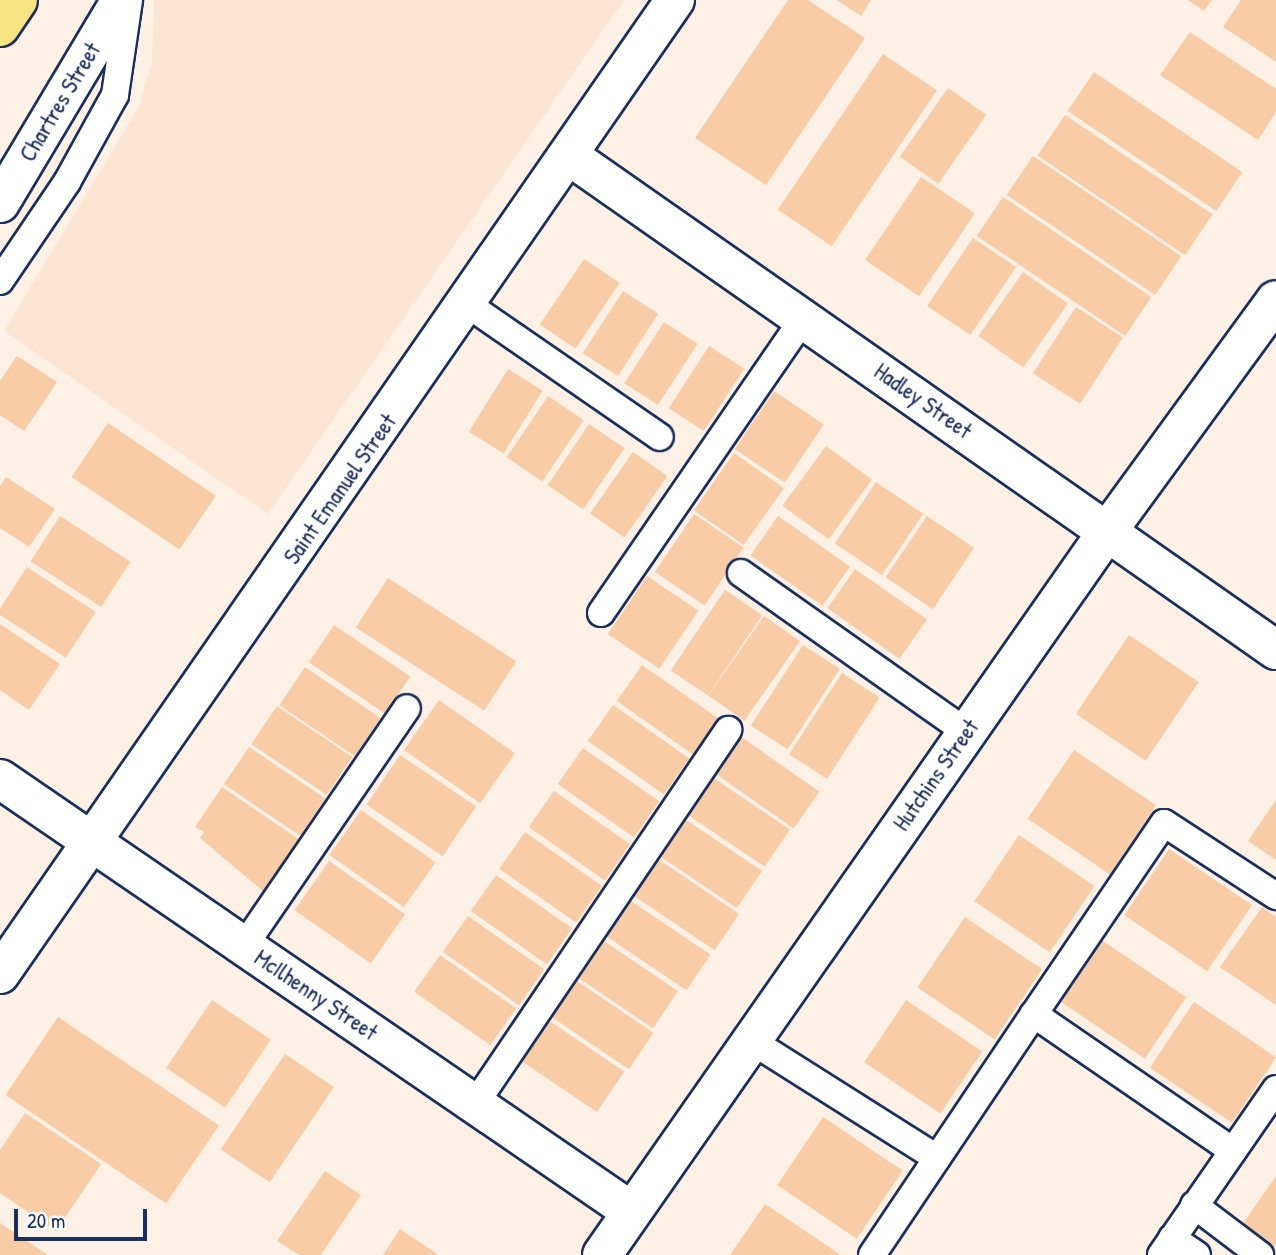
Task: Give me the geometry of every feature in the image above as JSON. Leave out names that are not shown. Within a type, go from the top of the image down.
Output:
[{"type":"highway","points":[[0,27],[18,0]]},
{"type":"street","name":"Chartres Street","points":[[0,203],[121,0]]},
{"type":"street","name":"Saint Emanuel Street","points":[[0,974],[467,304],[675,0]]},
{"type":"street","name":"Hadley Street","points":[[568,155],[1108,529],[1276,650]]},
{"type":"street","name":"Hutchins Street","points":[[602,1255],[1108,529],[1276,300]]},
{"type":"street","name":"McIlhenny Street","points":[[0,779],[631,1211]]},
{"type":"lane","points":[[0,281],[67,182],[115,95],[129,0]]},
{"type":"lane","points":[[467,304],[660,437]]},
{"type":"lane","points":[[601,613],[804,318]]},
{"type":"lane","points":[[741,573],[967,732]]},
{"type":"lane","points":[[244,946],[407,708]]},
{"type":"lane","points":[[475,1104],[728,730]]},
{"type":"lane","points":[[872,1255],[1164,823],[1276,896]]},
{"type":"lane","points":[[1034,1014],[1233,1151]]},
{"type":"lane","points":[[750,1040],[937,1158]]},
{"type":"lane","points":[[1197,1255],[1166,1246],[1276,1089]]},
{"type":"lane","points":[[1194,1205],[1260,1255]]},
{"type":"shaded area","points":[[154,0],[624,0],[268,514],[4,331],[139,106],[152,62]]},
{"type":"building","points":[[788,0],[808,0],[865,38],[766,185],[695,138]]},
{"type":"building","points":[[837,0],[871,0],[861,16]]},
{"type":"building","points":[[1188,0],[1212,0],[1204,11]]},
{"type":"building","points":[[1241,0],[1276,0],[1276,62],[1223,27]]},
{"type":"building","points":[[1190,32],[1276,89],[1276,112],[1258,140],[1160,75]]},
{"type":"building","points":[[883,54],[937,90],[832,246],[778,210]]},
{"type":"building","points":[[1094,72],[1242,172],[1216,211],[1068,111]]},
{"type":"building","points":[[948,88],[987,115],[938,184],[900,157]]},
{"type":"building","points":[[1065,115],[1213,215],[1185,255],[1038,156]]},
{"type":"building","points":[[1033,156],[1181,256],[1155,295],[1007,195]]},
{"type":"building","points":[[921,177],[975,213],[919,296],[865,260]]},
{"type":"building","points":[[1003,197],[1151,297],[1125,336],[977,236]]},
{"type":"building","points":[[973,238],[1016,267],[970,335],[927,306]]},
{"type":"building","points":[[584,259],[620,283],[575,349],[540,324]]},
{"type":"building","points":[[1023,272],[1068,304],[1023,367],[978,336]]},
{"type":"building","points":[[623,291],[658,314],[618,376],[583,353]]},
{"type":"building","points":[[1076,307],[1123,337],[1080,404],[1033,373]]},
{"type":"building","points":[[664,322],[698,344],[658,405],[624,383]]},
{"type":"building","points":[[709,346],[744,369],[704,431],[669,408]]},
{"type":"building","points":[[17,356],[57,382],[24,431],[0,415],[0,381]]},
{"type":"building","points":[[508,369],[543,391],[504,453],[469,432]]},
{"type":"building","points":[[774,391],[824,425],[785,483],[735,449]]},
{"type":"building","points":[[548,396],[584,420],[542,481],[507,457]]},
{"type":"building","points":[[108,423],[216,496],[179,550],[72,477]]},
{"type":"building","points":[[589,424],[625,448],[583,509],[548,485]]},
{"type":"building","points":[[826,446],[872,480],[829,539],[783,506]]},
{"type":"building","points":[[633,452],[667,476],[624,538],[590,513]]},
{"type":"building","points":[[734,453],[784,488],[744,545],[694,510]]},
{"type":"building","points":[[6,477],[55,509],[29,547],[0,528],[0,486]]},
{"type":"building","points":[[876,482],[923,514],[882,575],[835,543]]},
{"type":"building","points":[[694,514],[744,548],[705,606],[655,572]]},
{"type":"building","points":[[60,516],[130,562],[101,607],[31,561]]},
{"type":"building","points":[[778,516],[850,566],[823,606],[750,555]]},
{"type":"building","points":[[927,516],[974,548],[933,609],[886,577]]},
{"type":"building","points":[[27,567],[96,612],[66,658],[0,615],[0,609]]},
{"type":"building","points":[[855,569],[927,619],[900,659],[827,608]]},
{"type":"building","points":[[647,576],[698,611],[659,669],[608,634]]},
{"type":"building","points":[[388,578],[516,661],[484,711],[356,627]]},
{"type":"building","points":[[725,590],[762,615],[708,696],[671,670]]},
{"type":"building","points":[[764,616],[800,641],[744,721],[708,695]]},
{"type":"building","points":[[0,624],[60,664],[29,710],[0,690]]},
{"type":"building","points":[[334,625],[410,676],[385,714],[309,662]]},
{"type":"building","points":[[1129,635],[1199,682],[1146,761],[1076,714]]},
{"type":"building","points":[[803,645],[840,669],[788,749],[751,726]]},
{"type":"building","points":[[642,665],[718,718],[693,754],[617,701]]},
{"type":"building","points":[[305,667],[380,718],[355,756],[279,705]]},
{"type":"building","points":[[842,673],[880,698],[827,779],[789,754]]},
{"type":"building","points":[[439,700],[515,753],[480,803],[404,750]]},
{"type":"building","points":[[613,705],[689,758],[664,794],[588,741]]},
{"type":"building","points":[[277,706],[352,757],[327,795],[251,744]]},
{"type":"building","points":[[740,736],[819,792],[794,828],[714,773]]},
{"type":"building","points":[[249,747],[325,798],[300,836],[224,784]]},
{"type":"building","points":[[583,748],[659,801],[634,837],[558,784]]},
{"type":"building","points":[[1074,750],[1156,805],[1110,874],[1028,819]]},
{"type":"building","points":[[400,755],[476,806],[443,856],[366,805]]},
{"type":"building","points":[[712,777],[790,830],[765,867],[687,814]]},
{"type":"building","points":[[222,787],[300,840],[264,892],[200,838],[204,832],[195,827]]},
{"type":"building","points":[[554,791],[630,844],[605,880],[529,827]]},
{"type":"building","points":[[1276,800],[1276,860],[1248,841]]},
{"type":"building","points":[[361,810],[436,862],[404,907],[329,855]]},
{"type":"building","points":[[685,819],[762,871],[737,908],[660,856]]},
{"type":"building","points":[[525,832],[602,886],[576,923],[499,869]]},
{"type":"building","points":[[1019,835],[1094,886],[1050,952],[974,901]]},
{"type":"building","points":[[1169,849],[1252,905],[1207,971],[1124,915]]},
{"type":"building","points":[[658,859],[739,914],[715,950],[633,895]]},
{"type":"building","points":[[329,861],[405,914],[371,963],[295,910]]},
{"type":"building","points":[[496,875],[572,928],[547,964],[471,911]]},
{"type":"building","points":[[631,901],[711,955],[687,990],[607,937]]},
{"type":"building","points":[[1262,907],[1276,917],[1276,1005],[1220,967]]},
{"type":"building","points":[[468,916],[544,969],[519,1005],[443,952]]},
{"type":"building","points":[[965,917],[1042,969],[995,1039],[917,987]]},
{"type":"building","points":[[601,939],[678,991],[653,1028],[576,976]]},
{"type":"building","points":[[1100,939],[1186,997],[1145,1059],[1059,1000]]},
{"type":"building","points":[[440,955],[516,1008],[490,1045],[414,992]]},
{"type":"building","points":[[574,979],[654,1033],[629,1069],[549,1015]]},
{"type":"building","points":[[212,1000],[271,1040],[225,1108],[166,1068]]},
{"type":"building","points":[[906,1000],[982,1051],[940,1114],[864,1062]]},
{"type":"building","points":[[1194,1002],[1276,1057],[1232,1123],[1150,1067]]},
{"type":"building","points":[[58,1017],[219,1125],[166,1203],[5,1095]]},
{"type":"building","points":[[548,1020],[624,1071],[597,1112],[521,1061]]},
{"type":"building","points":[[285,1054],[334,1087],[270,1182],[221,1149]]},
{"type":"building","points":[[25,1113],[101,1164],[56,1231],[0,1193],[0,1150]]},
{"type":"building","points":[[823,1117],[903,1171],[857,1239],[777,1185]]},
{"type":"building","points":[[325,1171],[361,1195],[321,1255],[299,1255],[277,1241]]},
{"type":"building","points":[[1276,1176],[1276,1247],[1242,1225]]},
{"type":"building","points":[[765,1204],[841,1255],[730,1255]]},
{"type":"building","points":[[0,1223],[48,1255],[0,1255]]},
{"type":"building","points":[[400,1229],[439,1255],[383,1255]]}]
